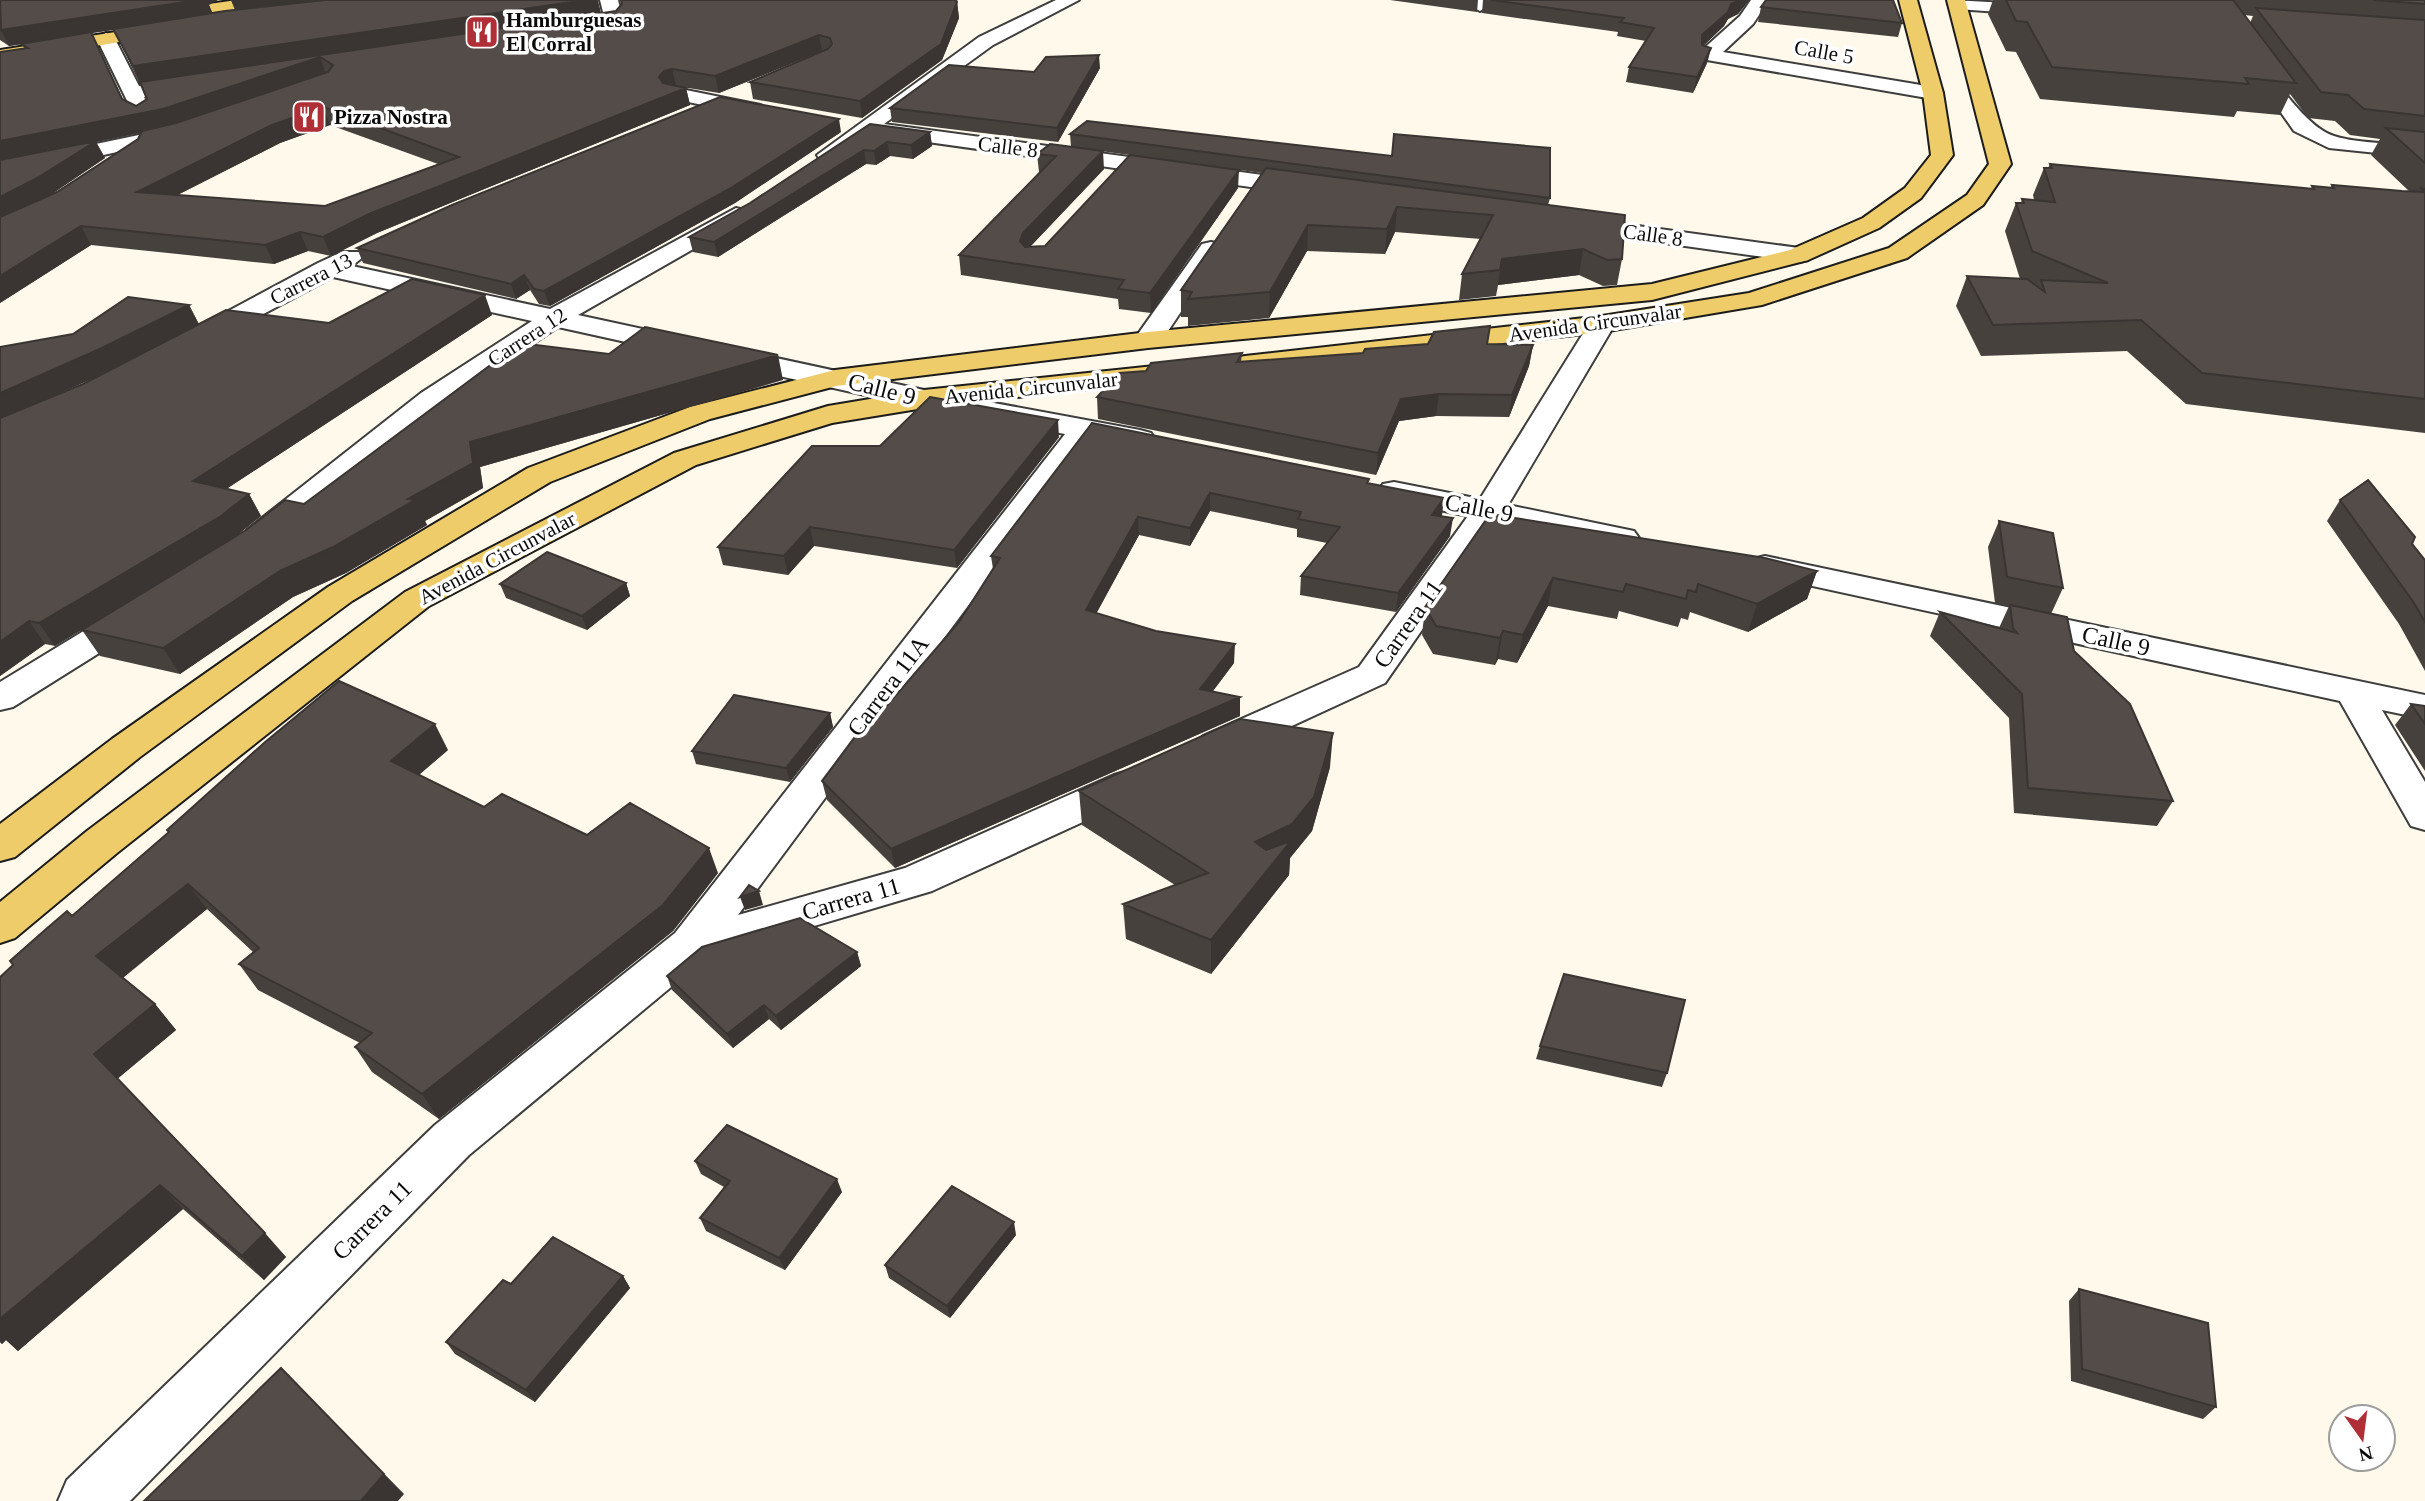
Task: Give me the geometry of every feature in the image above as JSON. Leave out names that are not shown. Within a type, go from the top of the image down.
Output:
[{"type":"main road","points":[[1900,0],[1956,2]]},
{"type":"main road","name":"Avenida Circunvalar","points":[[0,846],[126,748],[340,593],[539,475],[700,413],[835,377],[1148,340],[1652,292],[1799,255],[1871,223],[1913,193],[1942,155],[1933,93],[1908,0]]},
{"type":"main road","name":"Avenida Circunvalar","points":[[0,926],[102,842],[416,599],[685,460],[828,415],[925,400],[1602,324],[1753,300],[1898,253],[1975,200],[2000,164],[1956,2]]},
{"type":"main road","points":[[0,40],[279,6]]},
{"type":"main road","points":[[0,56],[106,39],[225,13]]},
{"type":"street","points":[[225,13],[239,0]]},
{"type":"street","points":[[548,30],[614,20],[609,0]]},
{"type":"street","points":[[800,173],[854,126],[986,41],[1070,0]]},
{"type":"street","name":"Calle 5","points":[[1760,0],[1747,20],[1708,55],[1933,93]]},
{"type":"street","points":[[1956,2],[2065,12]]},
{"type":"street","points":[[2186,8],[2223,15],[2301,127],[2329,142],[2425,152]]},
{"type":"street","points":[[106,39],[154,140]]},
{"type":"street","points":[[132,93],[213,81]]},
{"type":"street","points":[[683,119],[760,87]]},
{"type":"street","points":[[676,94],[788,115]]},
{"type":"street","points":[[0,171],[154,140],[202,125]]},
{"type":"street","name":"Calle 8","points":[[854,126],[1325,190]]},
{"type":"street","points":[[111,168],[154,140]]},
{"type":"street","points":[[1108,181],[1126,162]]},
{"type":"street","points":[[1242,204],[1258,181]]},
{"type":"street","name":"Carrera 12","points":[[235,554],[431,399],[552,319],[756,202]]},
{"type":"street","name":"Calle 8","points":[[1555,222],[1799,255]]},
{"type":"street","points":[[1148,340],[1226,226]]},
{"type":"street","name":"Carrera 13","points":[[174,352],[327,268],[377,246]]},
{"type":"street","name":"Calle 9","points":[[327,268],[552,319],[835,377],[925,400],[1166,444]]},
{"type":"street","name":"Carrera 11","points":[[88,1501],[452,1140],[691,945],[917,880],[1372,675],[1489,510],[1602,324]]},
{"type":"street","name":"Carrera 11A","points":[[691,945],[1085,428]]},
{"type":"street","name":"Calle 9","points":[[1368,486],[1651,543]]},
{"type":"street","name":"Calle 9","points":[[1733,559],[2425,707]]},
{"type":"street","points":[[0,698],[153,604]]},
{"type":"street","points":[[2353,692],[2425,816]]},
{"type":"building","points":[[0,0],[198,0],[1,30]]},
{"type":"building","points":[[325,0],[586,0],[133,66],[113,29],[225,11]]},
{"type":"building","points":[[621,0],[957,2],[941,44],[860,101],[750,82],[828,49],[832,44],[830,38],[819,35],[715,76],[672,69],[664,71],[659,77],[663,83],[686,88],[369,214],[323,237],[300,232],[265,245],[81,226],[0,276],[0,217],[57,192],[138,139],[142,131],[176,123],[328,72],[333,65],[320,57],[163,109],[0,141],[0,52],[28,48],[21,44],[91,32],[122,99],[136,106],[147,99],[140,82],[616,11],[622,4]],"holes":[[[323,107],[459,157],[325,206],[137,192],[272,125]]]},
{"type":"building","points":[[1491,0],[1741,0],[1731,4],[1728,12],[1702,35],[1702,45],[1711,48],[1697,77],[1629,67],[1654,28],[1620,22],[1624,18]]},
{"type":"building","points":[[1766,0],[1893,0],[1902,23],[1761,7]]},
{"type":"building","points":[[2006,0],[2233,0],[2296,83],[2245,78],[2249,84],[2052,67],[2027,22],[2016,21]]},
{"type":"building","points":[[2373,0],[2425,0],[2425,4]]},
{"type":"building","points":[[2256,8],[2425,20],[2425,116],[2364,109],[2348,95],[2321,92]]},
{"type":"building","points":[[1099,55],[1057,128],[890,108],[949,65],[1034,72],[1046,57]]},
{"type":"building","points":[[720,97],[839,119],[731,188],[544,291],[534,289],[524,275],[511,284],[357,248],[452,205]]},
{"type":"building","points":[[1087,121],[1392,156],[1394,134],[1550,148],[1550,198],[1070,134]]},
{"type":"building","points":[[870,124],[930,132],[911,145],[887,142],[874,151],[864,150],[714,242],[689,237],[750,203]]},
{"type":"building","points":[[2386,128],[2425,132],[2425,163]]},
{"type":"building","points":[[96,141],[39,177],[0,197],[0,160]]},
{"type":"building","points":[[1050,144],[1103,151],[1023,233],[1020,241],[1025,247],[1045,246],[1130,155],[1239,170],[1150,293],[1118,289],[1124,280],[959,255],[1056,156],[1037,154]]},
{"type":"building","points":[[2050,164],[2314,189],[2312,186],[2334,188],[2332,185],[2424,192],[2421,188],[2425,189],[2425,399],[2202,373],[2141,320],[1993,325],[1967,276],[2027,279],[2045,292],[2041,280],[2108,283],[2032,251],[2016,203],[2024,203],[2022,199],[2055,202],[2044,168],[2052,168]]},
{"type":"building","points":[[1266,168],[1625,215],[1622,259],[1607,260],[1583,249],[1502,259],[1500,270],[1462,274],[1493,215],[1397,207],[1387,229],[1308,225],[1270,292],[1188,299],[1192,292],[1181,290]]},
{"type":"building","points":[[412,279],[485,295],[193,481],[249,494],[221,516],[39,623],[29,621],[0,642],[0,418],[83,384],[226,310],[329,323]]},
{"type":"building","points":[[128,297],[189,305],[102,348],[0,393],[0,347],[73,334]]},
{"type":"building","points":[[1490,326],[1487,344],[1533,345],[1512,395],[1439,394],[1401,399],[1378,453],[1097,397],[1119,373],[1146,371],[1151,363],[1242,353],[1237,362],[1363,353],[1365,349],[1428,344],[1434,332]]},
{"type":"building","points":[[645,327],[778,355],[470,442],[473,463],[408,499],[415,500],[333,547],[280,571],[163,648],[82,630],[246,530],[285,500],[304,504],[520,343],[609,354]]},
{"type":"building","points":[[930,397],[1058,420],[954,550],[810,527],[784,556],[718,547],[812,446],[880,446]]},
{"type":"building","points":[[1092,423],[1369,479],[1367,483],[1444,498],[1432,515],[1453,518],[1398,593],[1301,576],[1340,527],[1298,519],[1301,512],[1210,493],[1190,528],[1138,517],[1086,610],[1156,631],[1235,644],[1200,689],[1240,697],[891,849],[822,781],[863,726],[867,729],[959,622],[1000,558],[991,556]]},
{"type":"building","points":[[2368,480],[2415,537],[2412,544],[2425,560],[2425,622],[2340,500]]},
{"type":"building","points":[[1490,514],[1765,558],[1817,571],[1757,604],[1698,584],[1696,592],[1688,590],[1686,599],[1626,584],[1623,592],[1553,578],[1523,635],[1503,631],[1500,638],[1436,626],[1425,607]]},
{"type":"building","points":[[1999,521],[2053,533],[2063,588],[2007,577]]},
{"type":"building","points":[[547,552],[626,583],[582,616],[500,584]]},
{"type":"building","points":[[2010,605],[2067,617],[2074,651],[2130,704],[2173,801],[2028,788],[2022,694],[1940,612],[2017,633],[2013,628]]},
{"type":"building","points":[[339,681],[435,724],[391,761],[484,807],[502,794],[587,835],[630,803],[709,848],[663,905],[422,1094],[355,1047],[372,1033],[239,964],[259,948],[188,884],[96,956],[155,1004],[94,1054],[265,1233],[242,1256],[160,1185],[0,1319],[0,977],[13,965],[10,961],[45,930],[67,911],[72,916],[169,832],[167,830],[264,743]]},
{"type":"building","points":[[734,695],[830,713],[786,768],[692,751]]},
{"type":"building","points":[[2411,704],[2425,706],[2425,724]]},
{"type":"building","points":[[1240,719],[1333,733],[1314,797],[1292,824],[1255,842],[1266,850],[1291,841],[1211,940],[1123,904],[1208,873],[1079,791]]},
{"type":"building","points":[[749,885],[759,891],[740,897]]},
{"type":"building","points":[[800,918],[857,952],[776,1016],[764,1005],[727,1034],[667,976],[702,947]]},
{"type":"building","points":[[1564,974],[1685,1000],[1667,1073],[1540,1046]]},
{"type":"building","points":[[727,1125],[837,1179],[779,1258],[700,1218],[730,1181],[695,1161]]},
{"type":"building","points":[[952,1186],[1014,1222],[947,1306],[885,1265]]},
{"type":"building","points":[[553,1237],[623,1276],[526,1390],[446,1342],[503,1280],[511,1284]]},
{"type":"building","points":[[2079,1289],[2208,1323],[2216,1407],[2082,1369]]},
{"type":"building","points":[[281,1368],[384,1474],[361,1501],[144,1501]]},
{"type":"place","name":"Hamburguesas El Corral","points":[[482,32]]},
{"type":"place","name":"Pizza Nostra","points":[[309,117]]}]
